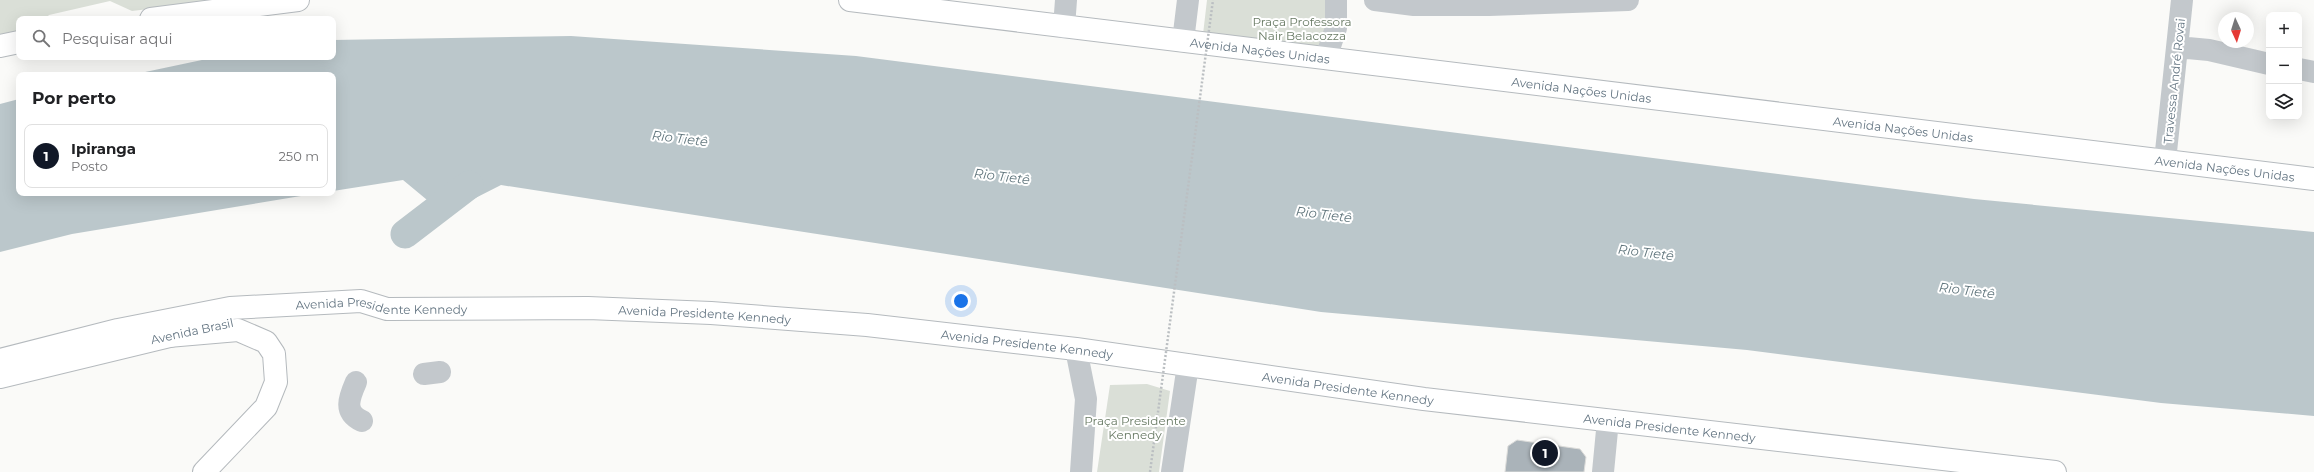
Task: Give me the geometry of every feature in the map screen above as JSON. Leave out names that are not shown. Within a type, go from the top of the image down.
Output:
[{"type":"main road","points":[[174,16],[298,0]]},
{"type":"main road","name":"Avenida Nações Unidas","points":[[850,0],[900,3],[1064,27],[2314,180]]},
{"type":"main road","points":[[0,46],[16,43]]},
{"type":"main road","name":"Avenida Presidente Kennedy","points":[[0,360],[118,330],[230,308],[361,301],[387,309],[588,308],[711,313],[867,325],[1076,349],[1409,397],[1608,420],[1998,469],[2050,472]]},
{"type":"main road","name":"Avenida Brasil","points":[[0,377],[168,336],[233,322],[361,315],[387,309]]},
{"type":"main road","points":[[168,336],[238,330],[266,342],[274,354],[276,382],[266,407],[204,472]]},
{"type":"street","points":[[1064,27],[1066,0]]},
{"type":"street","points":[[1183,41],[1188,0]]},
{"type":"street","points":[[1326,58],[1336,28],[1336,0]]},
{"type":"street","points":[[1376,0],[1414,5],[1481,5],[1628,0]]},
{"type":"street","name":"Travessa André Rovai","points":[[2166,162],[2182,0]]},
{"type":"street","points":[[2177,47],[2209,50],[2266,63]]},
{"type":"street","points":[[2302,70],[2314,72]]},
{"type":"street","points":[[1076,349],[1086,399],[1081,472]]},
{"type":"street","points":[[1172,472],[1188,366]]},
{"type":"street","points":[[356,382],[349,398],[349,407],[355,418],[362,421]]},
{"type":"street","points":[[1603,472],[1608,420]]},
{"type":"path","points":[[1150,472],[1213,0]]},
{"type":"green space","points":[[0,0],[224,0],[132,11],[110,1],[48,16],[16,16],[16,36],[0,39]]},
{"type":"green space","name":"Praça Professora Nair Belacozza","points":[[1207,0],[1335,0],[1326,58],[1202,43]]},
{"type":"green space","name":"Praça Presidente Kennedy","points":[[1147,384],[1170,391],[1159,472],[1097,472],[1110,385]]},
{"type":"water","name":"Rio Tietê","points":[[571,36],[856,56],[1974,199],[2314,232],[2314,416],[2161,403],[1747,350],[1321,312],[501,185],[444,214],[403,180],[336,191],[336,72],[145,72],[202,60],[336,60],[336,40]]},
{"type":"water","points":[[16,100],[16,196],[301,196],[72,234],[0,252],[0,104]]},
{"type":"building","points":[[1517,440],[1580,449],[1586,457],[1584,472],[1505,472],[1508,446]]},
{"type":"waterway","points":[[405,234],[469,185]]},
{"type":"place","name":"Ipiranga","points":[[1545,453]]}]
